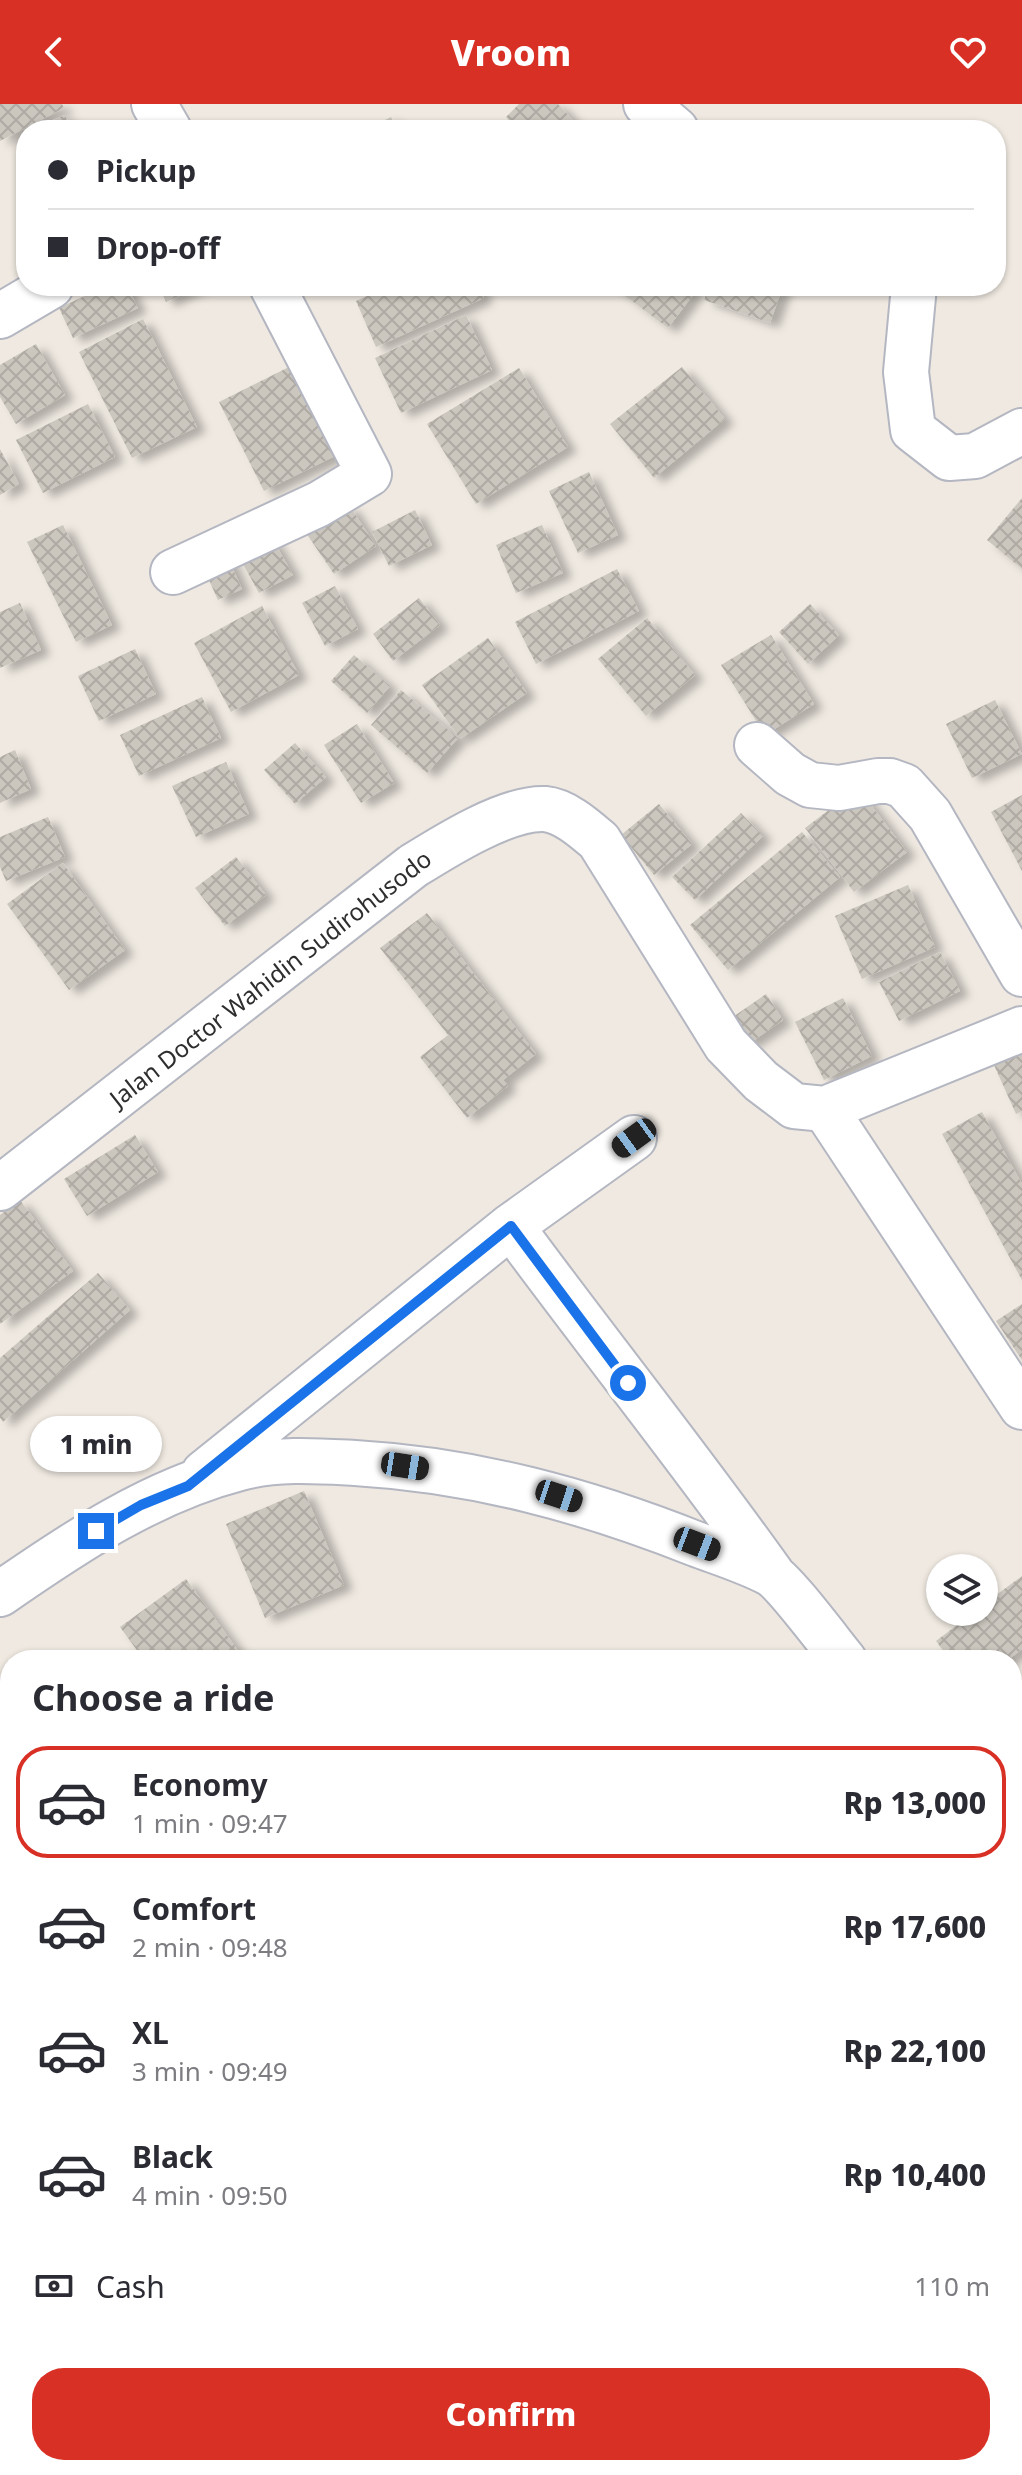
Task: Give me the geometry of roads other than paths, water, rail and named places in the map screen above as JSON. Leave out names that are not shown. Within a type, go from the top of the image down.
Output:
[{"type":"street","points":[[646,104],[664,120]]},
{"type":"street","points":[[0,316],[34,296]]},
{"type":"street","points":[[173,572],[319,504],[369,474],[277,296]]},
{"type":"street","points":[[913,296],[906,372],[913,430],[949,458],[975,456],[1022,431]]},
{"type":"street","points":[[757,745],[790,774],[810,785],[839,788],[890,781],[904,786],[930,815],[1022,974]]},
{"type":"street","name":"Jalan Doctor Wahidin Sudirohusodo","points":[[0,1188],[413,866],[468,832],[514,815],[547,809],[578,823],[599,841],[726,1045],[761,1081],[794,1106],[825,1109]]},
{"type":"street","points":[[1022,1029],[825,1109],[1022,1407]]},
{"type":"street","points":[[188,1486],[511,1226],[634,1138]]},
{"type":"street","points":[[511,1226],[610,1360],[701,1474],[772,1574],[836,1650]]},
{"type":"street","points":[[0,1594],[73,1544],[141,1505],[242,1468],[301,1460],[405,1466],[482,1478],[559,1496],[647,1525],[772,1574]]},
{"type":"street","points":[[647,1525],[701,1474]]}]
